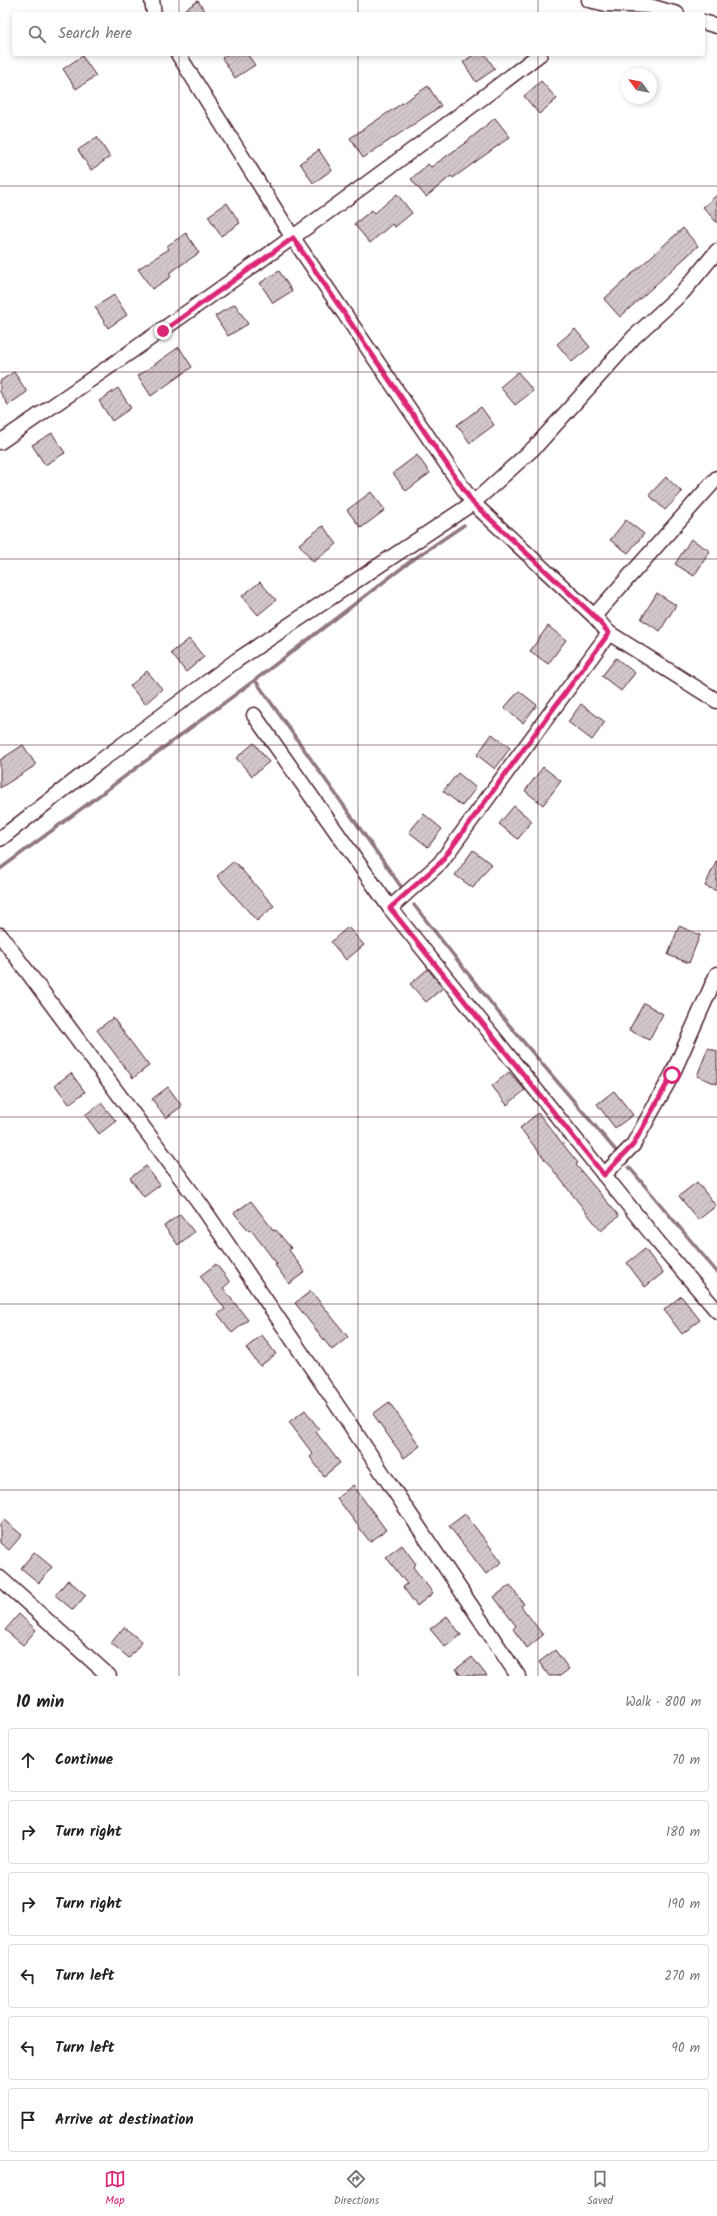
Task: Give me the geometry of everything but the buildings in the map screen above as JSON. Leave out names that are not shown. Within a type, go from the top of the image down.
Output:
[{"type":"street","points":[[152,0],[154,12]]},
{"type":"street","points":[[589,0],[606,4],[649,6],[670,12]]},
{"type":"street","points":[[595,12],[606,4]]},
{"type":"street","points":[[705,23],[717,26]]},
{"type":"street","points":[[179,56],[293,238],[473,503],[594,616],[609,633],[717,701]]},
{"type":"street","points":[[0,442],[163,331],[293,238],[537,56]]},
{"type":"street","points":[[0,839],[237,660],[473,503],[536,446],[634,337],[683,292],[717,251]]},
{"type":"street","points":[[594,616],[717,478]]},
{"type":"street","points":[[390,908],[440,863],[609,633]]},
{"type":"street","points":[[254,715],[390,908],[658,1242],[717,1311]]},
{"type":"street","points":[[0,935],[201,1205],[337,1404],[518,1676]]},
{"type":"street","points":[[604,1175],[633,1145],[672,1075],[717,974]]},
{"type":"street","points":[[0,1578],[109,1676]]},
{"type":"waterway","points":[[0,869],[255,680],[411,561],[464,525]]},
{"type":"waterway","points":[[255,680],[402,888]]},
{"type":"waterway","points":[[414,905],[499,1013],[617,1152]]},
{"type":"waterway","points":[[629,1167],[717,1272]]},
{"type":"route","points":[[163,331],[293,238],[473,503],[594,616],[609,633],[440,863],[390,908],[604,1175],[633,1145],[672,1075]]}]
